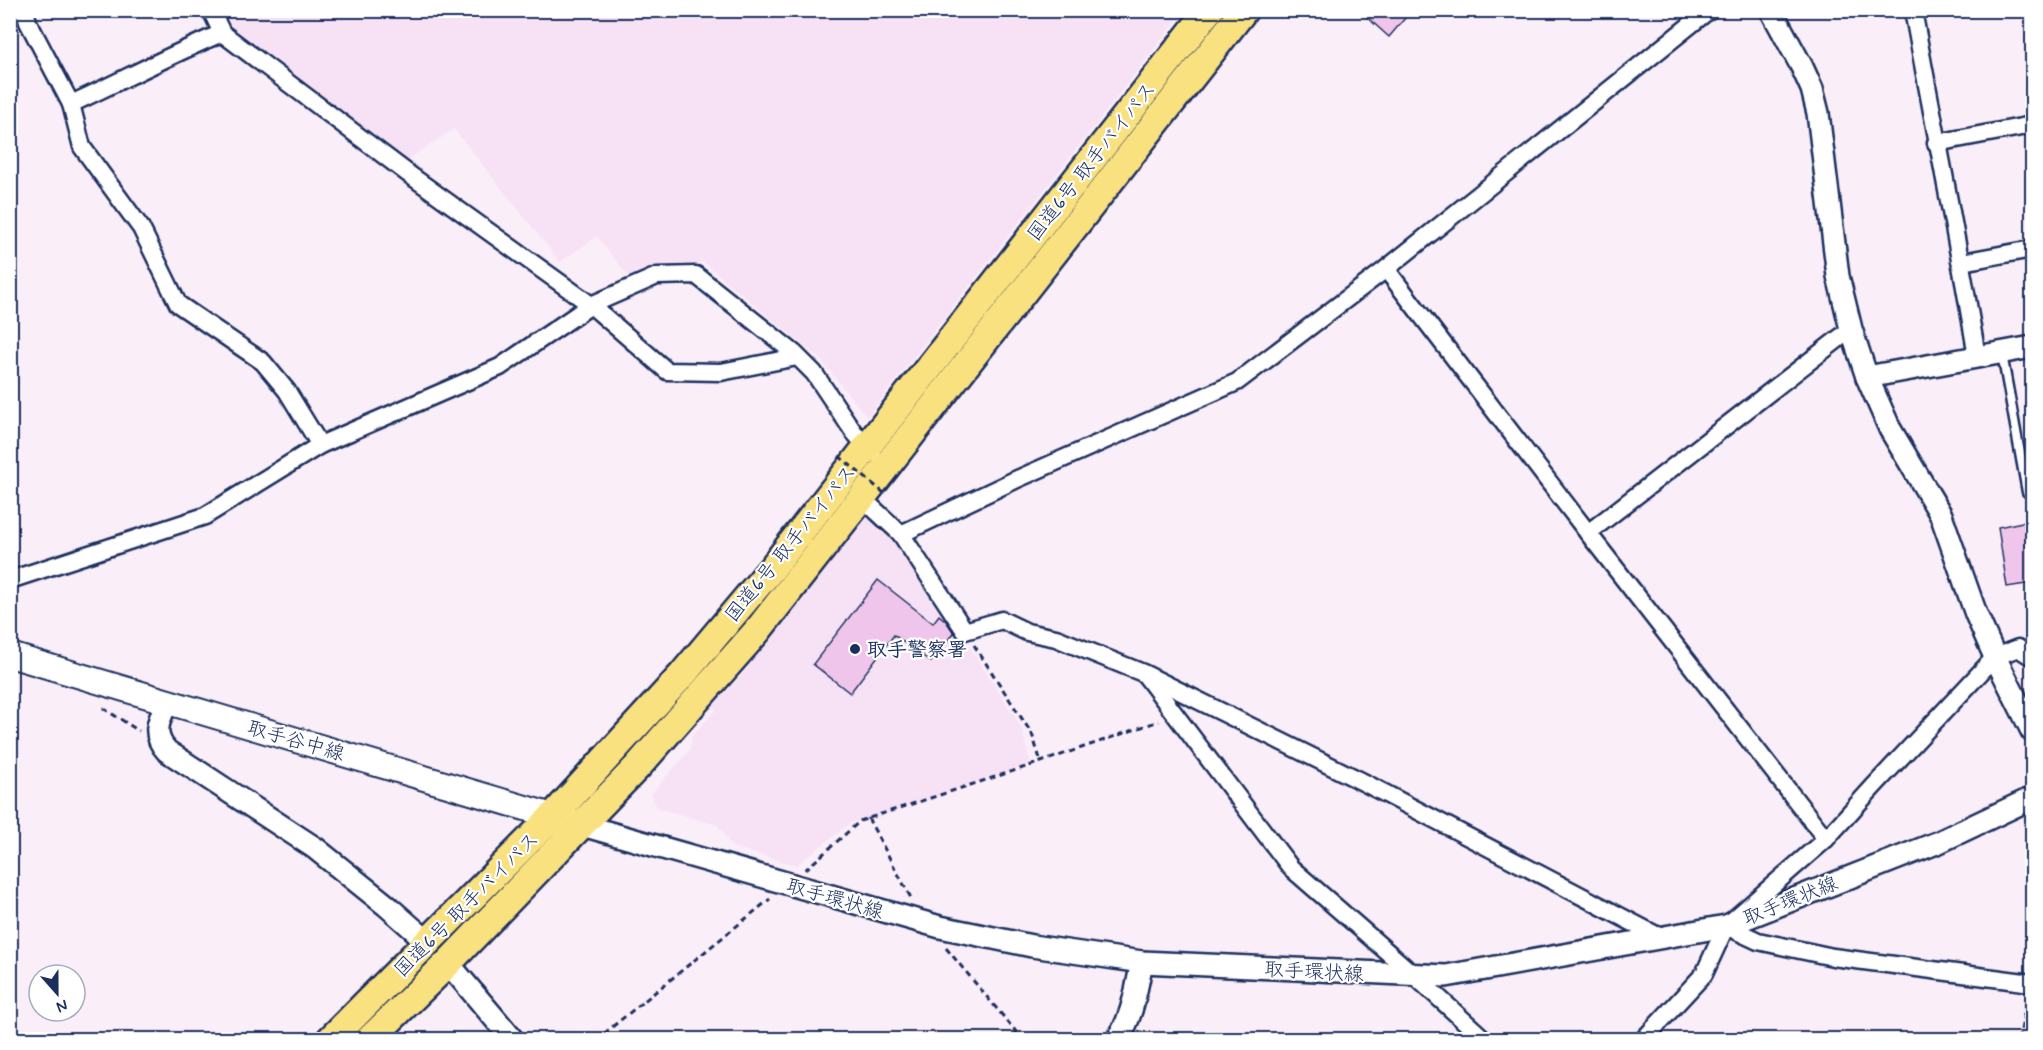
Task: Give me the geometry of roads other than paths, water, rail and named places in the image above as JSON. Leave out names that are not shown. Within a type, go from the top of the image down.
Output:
[{"type":"highway","name":"国道6号 取手バイパス","points":[[369,1040],[448,963],[639,765],[758,630],[876,456],[1209,10]]},
{"type":"highway","name":"国道6号 取手バイパス","points":[[330,1040],[553,816],[683,674],[773,567],[872,495],[876,456],[1244,10]]},
{"type":"main road","name":"取手谷中線","points":[[10,655],[582,825]]},
{"type":"street","points":[[25,10],[28,22],[71,104],[82,147],[141,228],[178,304],[263,362],[287,391],[321,445]]},
{"type":"street","points":[[211,10],[222,33],[410,175],[591,305],[667,371],[721,372],[797,357]]},
{"type":"street","points":[[901,534],[1015,480],[1236,382],[1386,269],[1709,10]]},
{"type":"street","points":[[1771,10],[1802,67],[1814,97],[1818,113],[1838,276],[1851,328],[1867,377],[1890,429],[1941,515],[1976,614],[2032,731]]},
{"type":"street","points":[[1913,10],[1936,142],[1962,262],[1977,357]]},
{"type":"street","points":[[71,104],[128,78],[174,53],[222,33]]},
{"type":"street","points":[[1936,142],[2032,125]]},
{"type":"street","points":[[1962,262],[2032,249]]},
{"type":"street","points":[[1386,269],[1827,839]]},
{"type":"street","points":[[10,580],[205,516],[321,445],[500,367],[591,305],[657,276],[696,275],[797,357],[813,373],[876,456]]},
{"type":"street","points":[[1588,533],[1851,328]]},
{"type":"street","points":[[1867,377],[2032,346]]},
{"type":"street","points":[[872,495],[901,534],[965,631],[1002,620],[1027,632],[1056,638],[1143,672],[1365,783],[1660,937]]},
{"type":"street","points":[[1644,1040],[1704,974],[1726,926],[1827,839],[1995,657],[2018,648],[2032,657]]},
{"type":"street","points":[[1143,672],[1291,868],[1485,1040]]},
{"type":"street","points":[[167,702],[156,733],[167,751],[315,848],[386,904],[428,942]]},
{"type":"street","name":"取手環状線","points":[[582,825],[924,923],[1032,946],[1142,962],[1446,976],[1726,926],[1939,842],[2032,798]]},
{"type":"street","points":[[1726,926],[1758,941],[1833,957],[2032,983]]},
{"type":"street","points":[[1117,1040],[1132,1010],[1142,962]]},
{"type":"street","points":[[448,963],[513,1040]]},
{"type":"lane","points":[[2001,352],[2027,492]]},
{"type":"place","name":"取手警察署","points":[[855,649]]}]
